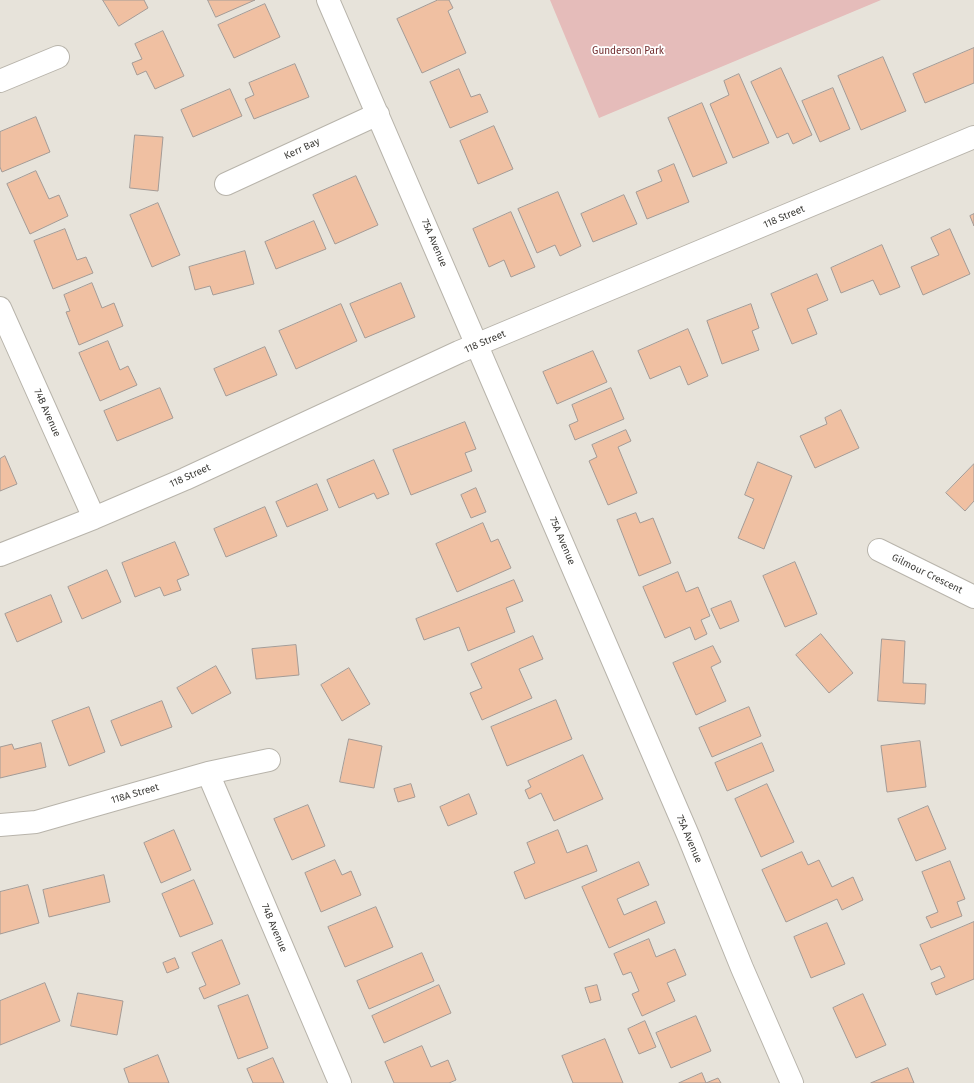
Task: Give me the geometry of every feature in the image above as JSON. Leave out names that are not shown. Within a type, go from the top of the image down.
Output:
[{"type":"street","name":"75A Avenue","points":[[328,0],[478,345],[792,1083]]},
{"type":"street","points":[[0,81],[58,57]]},
{"type":"street","name":"Kerr Bay","points":[[226,184],[378,114]]},
{"type":"street","name":"118 Street","points":[[0,555],[94,518],[478,345],[974,137]]},
{"type":"street","name":"74B Avenue","points":[[0,308],[94,518]]},
{"type":"street","name":"Gilmour Crescent","points":[[879,550],[974,597]]},
{"type":"street","name":"118A Street","points":[[0,825],[36,822],[208,773],[269,760]]},
{"type":"street","name":"74B Avenue","points":[[208,773],[340,1083]]},
{"type":"green space","name":"Gunderson Park","points":[[550,0],[881,0],[599,118]]},
{"type":"building","points":[[103,0],[144,0],[148,8],[119,26]]},
{"type":"building","points":[[208,0],[255,0],[216,17]]},
{"type":"building","points":[[438,0],[449,0],[453,8],[448,11],[466,53],[422,73],[397,19]]},
{"type":"building","points":[[265,4],[280,37],[234,58],[218,25]]},
{"type":"building","points":[[163,31],[184,76],[155,89],[146,71],[137,75],[132,63],[142,59],[135,44]]},
{"type":"building","points":[[974,48],[974,83],[925,103],[913,74]]},
{"type":"building","points":[[883,57],[906,111],[861,130],[838,76]]},
{"type":"building","points":[[295,64],[309,97],[254,119],[245,99],[254,95],[249,83]]},
{"type":"building","points":[[781,68],[812,135],[793,144],[788,133],[777,138],[751,82]]},
{"type":"building","points":[[459,69],[471,97],[480,94],[488,112],[450,128],[430,82]]},
{"type":"building","points":[[739,74],[769,143],[733,158],[710,104],[729,95],[724,81]]},
{"type":"building","points":[[833,88],[850,129],[820,142],[802,101]]},
{"type":"building","points":[[230,89],[242,116],[193,137],[181,110]]},
{"type":"building","points":[[702,103],[727,163],[693,177],[668,118]]},
{"type":"building","points":[[36,117],[50,152],[2,172],[0,167],[0,132]]},
{"type":"building","points":[[494,126],[513,169],[478,184],[460,141]]},
{"type":"building","points":[[135,135],[163,137],[158,191],[130,188]]},
{"type":"building","points":[[674,164],[689,202],[647,219],[636,192],[662,181],[658,171]]},
{"type":"building","points":[[36,171],[49,199],[59,195],[68,216],[30,234],[7,184]]},
{"type":"building","points":[[356,176],[378,225],[335,244],[313,195]]},
{"type":"building","points":[[558,192],[581,246],[560,256],[555,245],[537,253],[518,209]]},
{"type":"building","points":[[624,195],[637,224],[593,242],[581,214]]},
{"type":"building","points":[[158,203],[180,255],[152,267],[130,215]]},
{"type":"building","points":[[511,212],[535,267],[511,277],[504,260],[489,267],[473,229]]},
{"type":"building","points":[[974,214],[974,226],[970,216]]},
{"type":"building","points":[[314,221],[326,249],[276,269],[265,242]]},
{"type":"building","points":[[65,229],[77,260],[86,257],[93,273],[53,289],[34,241]]},
{"type":"building","points":[[950,229],[970,274],[923,295],[911,267],[939,255],[931,238]]},
{"type":"building","points":[[882,245],[900,287],[880,295],[873,280],[841,293],[831,268]]},
{"type":"building","points":[[245,251],[254,284],[213,295],[210,286],[195,290],[189,267]]},
{"type":"building","points":[[817,274],[828,300],[807,309],[817,334],[792,344],[771,294]]},
{"type":"building","points":[[92,283],[102,308],[114,303],[123,326],[79,345],[66,312],[70,311],[64,295]]},
{"type":"building","points":[[401,283],[415,317],[365,338],[350,304]]},
{"type":"building","points":[[341,304],[357,341],[296,369],[279,331]]},
{"type":"building","points":[[751,304],[759,328],[752,331],[759,350],[722,364],[707,321]]},
{"type":"building","points":[[688,329],[708,376],[688,385],[680,366],[650,379],[638,351]]},
{"type":"building","points":[[108,341],[120,370],[128,366],[137,385],[100,401],[79,353]]},
{"type":"building","points":[[265,347],[277,375],[226,396],[214,369]]},
{"type":"building","points":[[593,351],[607,382],[557,404],[543,372]]},
{"type":"building","points":[[160,388],[173,418],[117,441],[104,411]]},
{"type":"building","points":[[611,388],[624,419],[575,440],[569,425],[578,421],[572,405]]},
{"type":"building","points":[[841,410],[859,448],[815,468],[800,436],[827,424],[825,418]]},
{"type":"building","points":[[465,422],[476,449],[465,453],[472,471],[411,495],[393,450]]},
{"type":"building","points":[[626,430],[631,441],[618,447],[637,493],[608,505],[589,461],[597,457],[592,445]]},
{"type":"building","points":[[5,456],[17,484],[0,491],[0,459]]},
{"type":"building","points":[[374,460],[389,494],[377,499],[374,493],[339,508],[327,480]]},
{"type":"building","points":[[758,462],[792,476],[764,549],[738,538],[754,499],[745,495]]},
{"type":"building","points":[[974,464],[974,501],[965,511],[946,493]]},
{"type":"building","points":[[317,484],[328,510],[287,527],[276,502]]},
{"type":"building","points":[[476,488],[486,512],[471,518],[461,495]]},
{"type":"building","points":[[265,507],[277,536],[226,557],[214,529]]},
{"type":"building","points":[[636,513],[640,523],[653,518],[671,563],[639,576],[617,520]]},
{"type":"building","points":[[483,523],[491,542],[498,539],[511,568],[457,592],[436,544]]},
{"type":"building","points":[[175,542],[189,575],[177,580],[181,590],[164,596],[160,587],[135,597],[122,563]]},
{"type":"building","points":[[795,562],[817,614],[785,627],[763,576]]},
{"type":"building","points":[[107,570],[121,602],[82,619],[68,587]]},
{"type":"building","points":[[678,572],[686,592],[698,587],[710,616],[701,620],[707,634],[695,640],[690,627],[665,638],[643,587]]},
{"type":"building","points":[[514,580],[523,601],[506,608],[515,632],[468,651],[459,627],[424,640],[416,619]]},
{"type":"building","points":[[51,595],[62,622],[17,642],[5,614]]},
{"type":"building","points":[[731,601],[739,621],[720,629],[711,609]]},
{"type":"building","points":[[821,634],[853,673],[829,693],[796,655]]},
{"type":"building","points":[[533,636],[543,659],[519,669],[532,698],[482,720],[470,693],[482,688],[471,664]]},
{"type":"building","points":[[882,639],[905,641],[903,683],[926,684],[925,704],[878,701]]},
{"type":"building","points":[[296,645],[299,675],[256,679],[252,649]]},
{"type":"building","points":[[713,646],[721,662],[711,667],[726,701],[696,715],[673,663]]},
{"type":"building","points":[[216,666],[231,693],[192,714],[177,688]]},
{"type":"building","points":[[349,668],[370,704],[342,721],[321,685]]},
{"type":"building","points":[[556,700],[572,739],[507,766],[491,727]]},
{"type":"building","points":[[162,701],[172,727],[121,746],[111,721]]},
{"type":"building","points":[[89,707],[105,752],[69,766],[52,721]]},
{"type":"building","points":[[749,707],[761,736],[712,757],[699,728]]},
{"type":"building","points":[[349,739],[382,746],[374,788],[340,782]]},
{"type":"building","points":[[920,741],[926,787],[887,792],[881,746]]},
{"type":"building","points":[[41,743],[46,767],[0,778],[0,747],[12,744],[14,749]]},
{"type":"building","points":[[762,743],[774,771],[727,791],[715,763]]},
{"type":"building","points":[[583,755],[603,799],[554,821],[541,793],[529,799],[525,790],[531,787],[528,781]]},
{"type":"building","points":[[411,784],[415,797],[398,802],[394,789]]},
{"type":"building","points":[[767,784],[794,842],[761,857],[735,799]]},
{"type":"building","points":[[469,794],[477,814],[448,826],[440,807]]},
{"type":"building","points":[[308,805],[325,846],[292,860],[274,819]]},
{"type":"building","points":[[928,806],[946,849],[916,861],[898,819]]},
{"type":"building","points":[[174,830],[191,870],[161,883],[144,843]]},
{"type":"building","points":[[558,830],[567,853],[587,845],[597,871],[525,899],[514,872],[535,863],[527,843]]},
{"type":"building","points":[[802,852],[808,865],[819,860],[832,887],[853,877],[863,900],[842,910],[837,899],[786,922],[762,870]]},
{"type":"building","points":[[335,860],[342,875],[351,871],[361,895],[321,912],[305,873]]},
{"type":"building","points":[[950,861],[965,899],[957,902],[962,916],[931,928],[926,917],[938,912],[922,872]]},
{"type":"building","points":[[639,862],[649,885],[617,899],[624,915],[656,901],[665,923],[609,948],[582,887]]},
{"type":"building","points":[[104,875],[110,902],[49,917],[43,890]]},
{"type":"building","points":[[194,880],[213,924],[180,937],[162,894]]},
{"type":"building","points":[[28,885],[39,923],[0,934],[0,892]]},
{"type":"building","points":[[376,907],[393,947],[345,967],[328,927]]},
{"type":"building","points":[[974,922],[974,979],[936,995],[931,983],[945,977],[940,966],[931,970],[920,945]]},
{"type":"building","points":[[827,923],[845,964],[811,978],[794,937]]},
{"type":"building","points":[[649,939],[656,957],[675,949],[686,975],[667,983],[675,1001],[642,1016],[632,994],[639,991],[631,972],[623,975],[614,954]]},
{"type":"building","points":[[222,940],[240,984],[204,999],[199,988],[206,985],[192,953]]},
{"type":"building","points":[[422,953],[434,981],[369,1009],[357,981]]},
{"type":"building","points":[[175,958],[179,968],[167,973],[163,963]]},
{"type":"building","points":[[45,983],[60,1021],[0,1045],[0,1001]]},
{"type":"building","points":[[439,985],[451,1013],[384,1043],[372,1016]]},
{"type":"building","points":[[597,985],[601,1000],[590,1003],[585,988]]},
{"type":"building","points":[[78,993],[123,1001],[117,1035],[71,1026]]},
{"type":"building","points":[[863,994],[886,1045],[856,1058],[833,1008]]},
{"type":"building","points":[[248,995],[268,1048],[238,1059],[218,1006]]},
{"type":"building","points":[[696,1016],[711,1051],[671,1068],[656,1033]]},
{"type":"building","points":[[645,1021],[656,1047],[639,1054],[628,1029]]},
{"type":"building","points":[[605,1039],[623,1083],[573,1083],[562,1056]]},
{"type":"building","points":[[422,1046],[431,1067],[448,1060],[456,1080],[449,1083],[394,1083],[385,1062]]},
{"type":"building","points":[[158,1055],[169,1083],[129,1083],[124,1069]]},
{"type":"building","points":[[273,1058],[284,1083],[253,1083],[247,1069]]},
{"type":"building","points":[[908,1068],[914,1083],[871,1083]]},
{"type":"building","points":[[702,1073],[706,1083],[679,1083]]},
{"type":"building","points":[[718,1078],[721,1083],[706,1083]]}]
